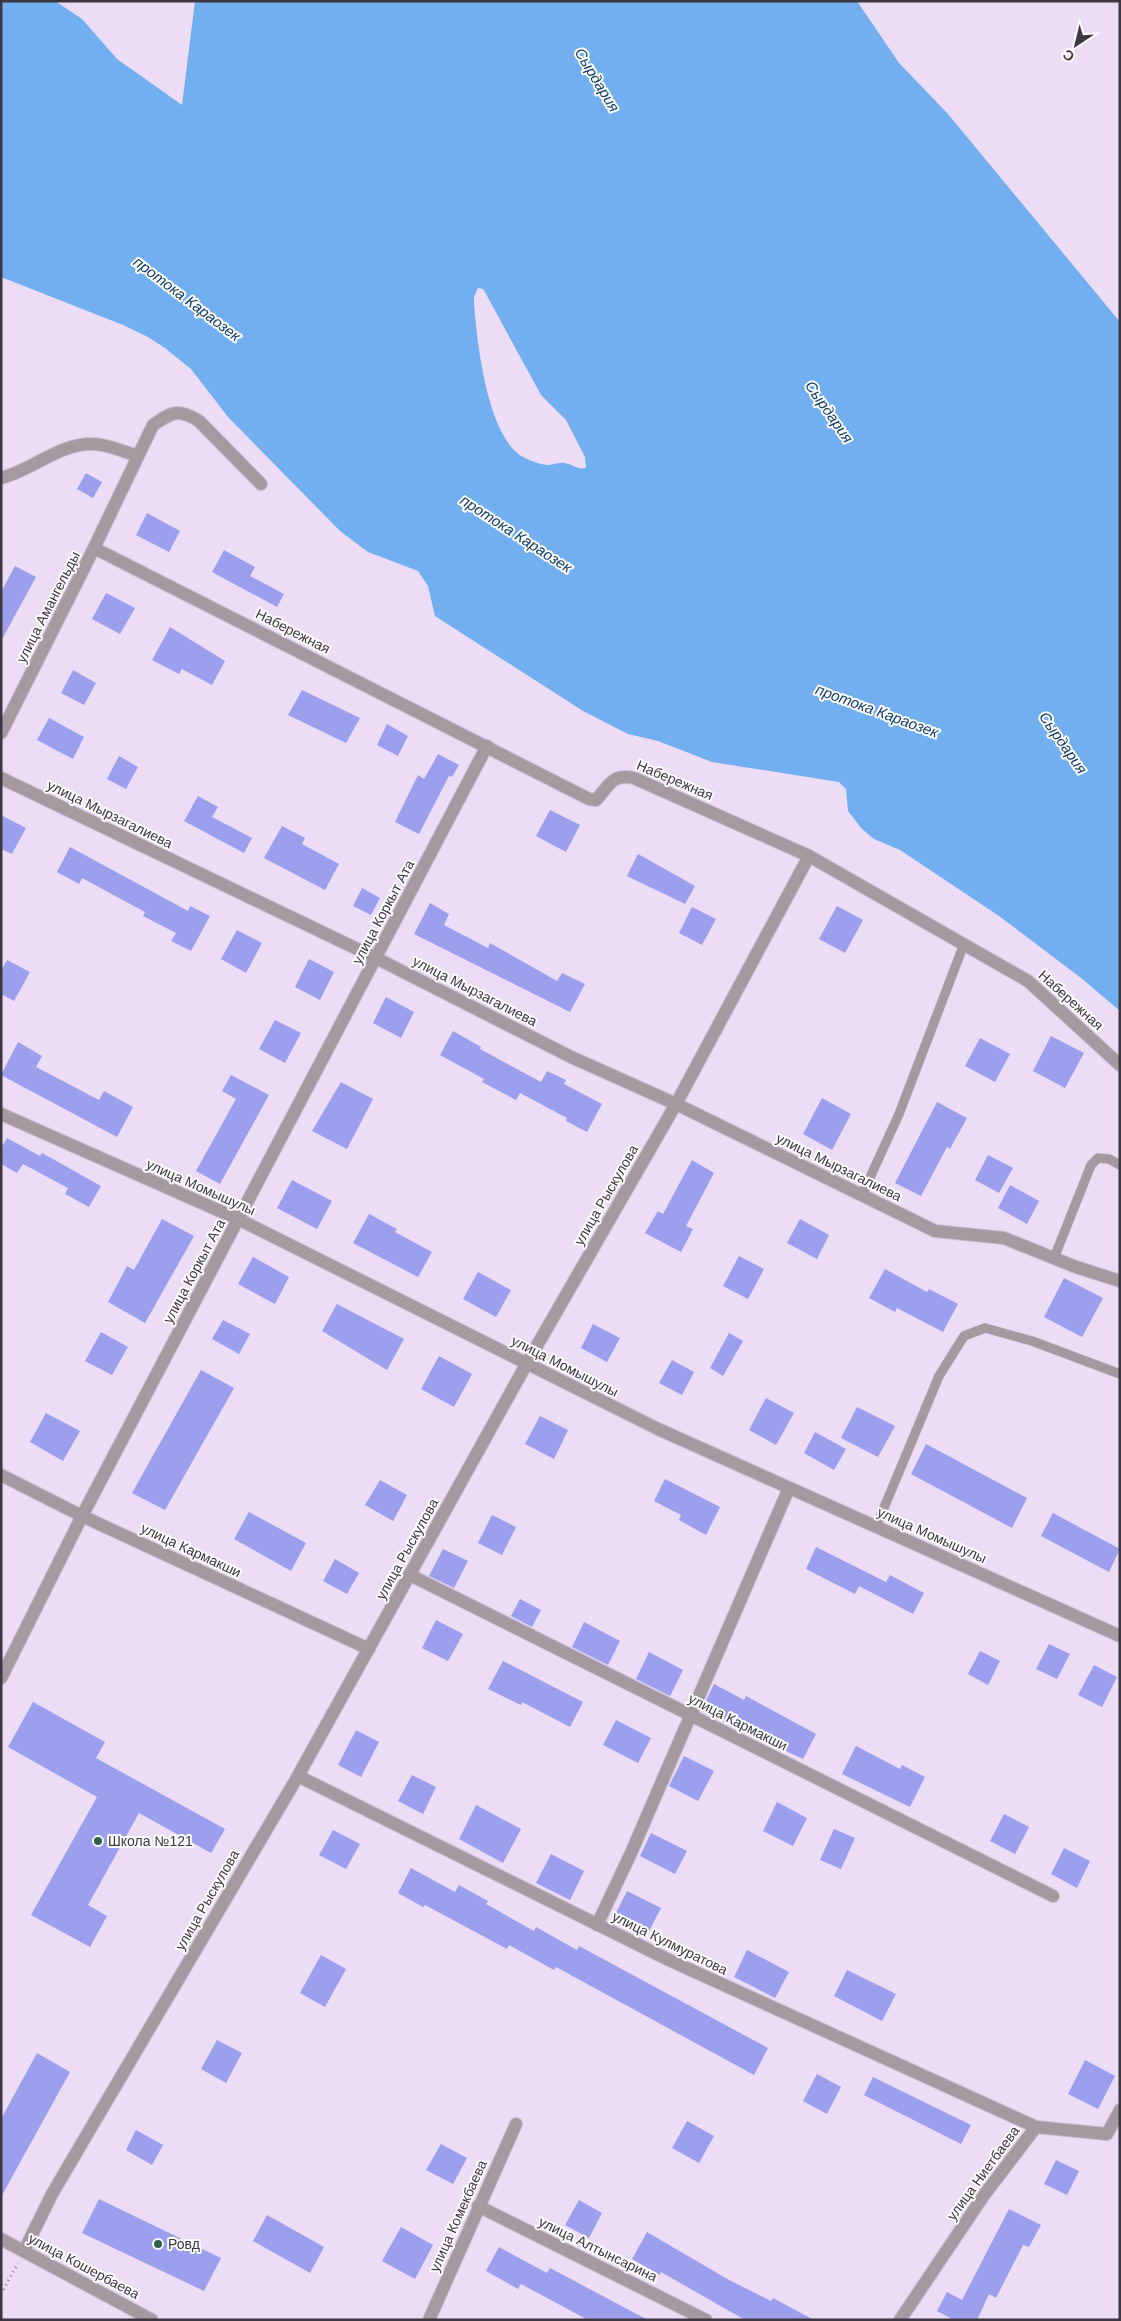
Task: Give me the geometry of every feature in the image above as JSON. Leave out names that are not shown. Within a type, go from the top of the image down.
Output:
[{"type":"street","name":"улица Амангельды","points":[[1,733],[94,548],[153,425],[171,412],[186,414],[198,421],[261,484]]},
{"type":"street","points":[[1,478],[14,474],[70,446],[94,444],[138,456]]},
{"type":"street","name":"Набережная","points":[[94,548],[589,799],[596,800],[614,779],[623,775],[634,778],[809,856],[1028,981],[1120,1065]]},
{"type":"street","name":"улица Коркыт Ата","points":[[1,1678],[82,1516],[487,746]]},
{"type":"street","name":"улица Мырзагалиева","points":[[1,778],[376,958],[571,1056],[676,1104],[935,1231],[1004,1238],[1054,1258]]},
{"type":"street","name":"улица Рыскулова","points":[[24,2251],[52,2194],[298,1776],[527,1363],[676,1104],[809,856]]},
{"type":"street","name":"улица Момышулы","points":[[1,1114],[238,1219],[658,1429],[1120,1636]]},
{"type":"street","points":[[1054,1258],[1120,1281]]},
{"type":"street","name":"улица Кармакши","points":[[1,1475],[82,1516],[369,1649]]},
{"type":"street","points":[[597,1925],[631,1853],[689,1714],[789,1488]]},
{"type":"street","name":"улица Кармакши","points":[[410,1575],[1053,1896]]},
{"type":"street","name":"улица Кулмуратова","points":[[298,1776],[669,1960],[1036,2127]]},
{"type":"street","name":"улица Ниетбаева","points":[[900,2320],[984,2195],[1036,2127],[1107,2134],[1120,2110]]},
{"type":"street","name":"улица Комекбаева","points":[[429,2320],[516,2124]]},
{"type":"street","name":"улица Алтынсарина","points":[[478,2206],[706,2320]]},
{"type":"street","name":"улица Кошербаева","points":[[1,2240],[152,2320]]},
{"type":"lane","points":[[862,1195],[900,1114],[964,944]]},
{"type":"lane","points":[[1054,1258],[1091,1165],[1098,1158],[1109,1159],[1120,1165]]},
{"type":"lane","points":[[876,1527],[939,1376],[964,1336],[985,1328],[1032,1341],[1120,1374]]},
{"type":"path","points":[[1,2294],[24,2251]]},
{"type":"water","points":[[1,1],[55,1],[82,19],[117,59],[182,105],[195,1],[857,1],[899,63],[948,114],[1120,322],[1120,1011],[1081,978],[999,916],[900,850],[874,839],[862,829],[848,811],[846,789],[839,782],[712,762],[658,741],[628,734],[583,711],[435,616],[428,586],[418,571],[368,552],[340,531],[228,417],[191,369],[165,348],[123,325],[1,277]],"holes":[[[478,288],[483,289],[541,395],[566,420],[585,457],[586,468],[562,463],[546,465],[529,460],[511,446],[501,430],[492,410],[486,387],[478,341],[474,297]]]},
{"type":"building","points":[[86,473],[102,482],[93,498],[77,489]]},
{"type":"building","points":[[147,513],[180,531],[169,552],[136,535]]},
{"type":"building","points":[[224,550],[255,567],[250,576],[284,594],[277,607],[212,572]]},
{"type":"building","points":[[15,566],[36,577],[1,641],[1,592]]},
{"type":"building","points":[[106,593],[135,608],[120,634],[92,619]]},
{"type":"building","points":[[170,627],[225,661],[212,685],[182,669],[179,674],[152,660]]},
{"type":"building","points":[[73,670],[96,683],[84,705],[61,693]]},
{"type":"building","points":[[302,690],[360,718],[346,743],[288,715]]},
{"type":"building","points":[[49,718],[84,737],[73,759],[37,740]]},
{"type":"building","points":[[387,724],[408,736],[398,756],[377,745]]},
{"type":"building","points":[[438,754],[459,765],[452,777],[449,776],[419,834],[395,822],[418,775],[424,779]]},
{"type":"building","points":[[119,756],[138,767],[126,789],[107,779]]},
{"type":"building","points":[[198,796],[218,807],[212,817],[252,838],[244,853],[184,821]]},
{"type":"building","points":[[550,810],[580,825],[566,852],[536,836]]},
{"type":"building","points":[[1,815],[26,828],[12,854],[1,849]]},
{"type":"building","points":[[282,826],[305,838],[302,844],[339,864],[325,890],[264,858]]},
{"type":"building","points":[[70,847],[188,911],[190,906],[210,916],[191,951],[171,941],[176,933],[143,916],[145,912],[82,878],[79,884],[57,872]]},
{"type":"building","points":[[638,854],[695,886],[685,904],[627,876]]},
{"type":"building","points":[[362,888],[380,898],[371,915],[353,906]]},
{"type":"building","points":[[430,903],[449,914],[444,925],[488,948],[490,943],[557,981],[562,973],[585,984],[570,1012],[414,934]]},
{"type":"building","points":[[837,906],[863,920],[845,953],[819,939]]},
{"type":"building","points":[[692,907],[716,919],[702,945],[679,933]]},
{"type":"building","points":[[237,930],[262,943],[246,973],[221,959]]},
{"type":"building","points":[[309,959],[334,972],[320,1000],[295,987]]},
{"type":"building","points":[[7,960],[30,972],[14,1001],[1,994],[1,971]]},
{"type":"building","points":[[386,997],[414,1012],[401,1038],[373,1023]]},
{"type":"building","points":[[275,1020],[301,1033],[285,1063],[259,1049]]},
{"type":"building","points":[[453,1031],[481,1047],[480,1049],[541,1082],[547,1071],[566,1080],[564,1084],[602,1104],[587,1132],[566,1121],[567,1118],[520,1093],[516,1100],[482,1082],[484,1079],[440,1055]]},
{"type":"building","points":[[1051,1036],[1084,1053],[1065,1088],[1033,1071]]},
{"type":"building","points":[[980,1038],[1010,1054],[995,1082],[965,1066]]},
{"type":"building","points":[[18,1042],[42,1056],[36,1067],[99,1100],[104,1091],[133,1107],[117,1137],[1,1075]]},
{"type":"building","points":[[231,1075],[269,1095],[220,1184],[196,1171],[236,1099],[222,1091]]},
{"type":"building","points":[[341,1082],[373,1099],[347,1149],[312,1131]]},
{"type":"building","points":[[822,1098],[851,1114],[832,1150],[803,1134]]},
{"type":"building","points":[[937,1102],[967,1118],[950,1149],[947,1147],[921,1196],[895,1183]]},
{"type":"building","points":[[7,1138],[40,1156],[42,1153],[101,1186],[89,1207],[65,1194],[68,1188],[23,1164],[17,1173],[1,1164],[1,1148]]},
{"type":"building","points":[[988,1155],[1013,1168],[999,1193],[975,1180]]},
{"type":"building","points":[[692,1160],[714,1173],[686,1226],[693,1229],[681,1252],[645,1233],[658,1211],[663,1214]]},
{"type":"building","points":[[292,1180],[332,1201],[317,1229],[277,1208]]},
{"type":"building","points":[[1010,1185],[1039,1201],[1027,1224],[998,1208]]},
{"type":"building","points":[[369,1214],[397,1229],[395,1232],[432,1252],[418,1277],[353,1243]]},
{"type":"building","points":[[162,1219],[194,1236],[145,1323],[108,1302],[127,1266],[134,1270]]},
{"type":"building","points":[[800,1219],[829,1235],[817,1259],[787,1243]]},
{"type":"building","points":[[739,1256],[764,1269],[748,1299],[723,1286]]},
{"type":"building","points":[[253,1257],[289,1277],[275,1304],[238,1284]]},
{"type":"building","points":[[885,1269],[927,1292],[929,1289],[958,1304],[943,1332],[897,1308],[895,1312],[869,1298]]},
{"type":"building","points":[[478,1272],[511,1290],[496,1317],[463,1299]]},
{"type":"building","points":[[1064,1278],[1103,1298],[1082,1337],[1044,1317]]},
{"type":"building","points":[[337,1304],[404,1339],[387,1370],[322,1331]]},
{"type":"building","points":[[223,1320],[250,1334],[239,1354],[212,1339]]},
{"type":"building","points":[[593,1324],[620,1338],[607,1362],[581,1348]]},
{"type":"building","points":[[101,1332],[128,1347],[112,1375],[85,1361]]},
{"type":"building","points":[[729,1333],[743,1341],[723,1376],[710,1368]]},
{"type":"building","points":[[439,1356],[472,1374],[454,1407],[421,1389]]},
{"type":"building","points":[[672,1360],[694,1372],[682,1395],[659,1383]]},
{"type":"building","points":[[201,1370],[234,1388],[165,1510],[132,1493]]},
{"type":"building","points":[[766,1398],[794,1413],[776,1445],[749,1430]]},
{"type":"building","points":[[857,1407],[895,1426],[878,1457],[841,1438]]},
{"type":"building","points":[[46,1413],[80,1431],[63,1461],[30,1442]]},
{"type":"building","points":[[540,1416],[568,1430],[554,1459],[525,1444]]},
{"type":"building","points":[[815,1432],[846,1449],[834,1470],[804,1453]]},
{"type":"building","points":[[926,1444],[1027,1498],[1012,1528],[911,1474]]},
{"type":"building","points":[[665,1479],[720,1507],[706,1535],[679,1520],[681,1515],[654,1501]]},
{"type":"building","points":[[380,1480],[407,1495],[393,1521],[365,1505]]},
{"type":"building","points":[[249,1512],[306,1543],[291,1571],[234,1539]]},
{"type":"building","points":[[1053,1513],[1120,1549],[1109,1572],[1041,1536]]},
{"type":"building","points":[[492,1515],[516,1527],[502,1555],[478,1543]]},
{"type":"building","points":[[816,1547],[886,1582],[890,1575],[924,1593],[913,1614],[859,1586],[855,1594],[806,1569]]},
{"type":"building","points":[[443,1549],[468,1561],[454,1588],[429,1576]]},
{"type":"building","points":[[335,1559],[359,1573],[347,1594],[323,1581]]},
{"type":"building","points":[[520,1599],[541,1610],[532,1627],[511,1616]]},
{"type":"building","points":[[436,1620],[463,1634],[448,1661],[422,1648]]},
{"type":"building","points":[[584,1622],[620,1641],[608,1665],[572,1647]]},
{"type":"building","points":[[1049,1644],[1070,1654],[1057,1679],[1036,1669]]},
{"type":"building","points":[[980,1651],[1000,1661],[988,1685],[968,1674]]},
{"type":"building","points":[[649,1652],[683,1670],[670,1696],[636,1679]]},
{"type":"building","points":[[503,1661],[583,1702],[570,1727],[522,1702],[521,1705],[488,1689]]},
{"type":"building","points":[[1094,1665],[1117,1677],[1102,1707],[1078,1695]]},
{"type":"building","points":[[714,1684],[744,1700],[746,1696],[816,1734],[803,1759],[701,1711]]},
{"type":"building","points":[[33,1702],[105,1742],[96,1758],[225,1829],[211,1853],[139,1813],[88,1905],[107,1916],[90,1947],[31,1915],[97,1797],[8,1747]]},
{"type":"building","points":[[616,1720],[651,1738],[638,1763],[603,1745]]},
{"type":"building","points":[[356,1730],[379,1742],[361,1777],[338,1765]]},
{"type":"building","points":[[856,1746],[900,1769],[902,1765],[925,1777],[910,1807],[842,1774]]},
{"type":"building","points":[[684,1756],[714,1771],[698,1801],[669,1786]]},
{"type":"building","points":[[412,1775],[436,1787],[423,1814],[398,1801]]},
{"type":"building","points":[[777,1802],[807,1818],[793,1846],[763,1831]]},
{"type":"building","points":[[476,1805],[521,1829],[503,1863],[459,1839]]},
{"type":"building","points":[[1004,1814],[1029,1827],[1015,1854],[990,1841]]},
{"type":"building","points":[[834,1829],[855,1838],[841,1869],[820,1860]]},
{"type":"building","points":[[333,1830],[360,1844],[346,1869],[319,1855]]},
{"type":"building","points":[[651,1833],[687,1851],[675,1874],[640,1856]]},
{"type":"building","points":[[1064,1848],[1090,1861],[1077,1888],[1051,1874]]},
{"type":"building","points":[[551,1854],[584,1871],[570,1900],[536,1883]]},
{"type":"building","points":[[411,1868],[455,1892],[459,1885],[488,1901],[486,1904],[534,1931],[536,1927],[577,1950],[579,1946],[768,2048],[754,2075],[556,1967],[554,1970],[509,1945],[507,1949],[425,1905],[423,1907],[398,1893]]},
{"type":"building","points":[[627,1891],[661,1908],[647,1935],[614,1917]]},
{"type":"building","points":[[747,1950],[789,1972],[775,1998],[734,1977]]},
{"type":"building","points":[[321,1955],[346,1969],[325,2007],[300,1993]]},
{"type":"building","points":[[847,1970],[896,1994],[882,2021],[834,1996]]},
{"type":"building","points":[[217,2040],[242,2053],[226,2083],[201,2069]]},
{"type":"building","points":[[37,2053],[70,2072],[1,2197],[1,2119]]},
{"type":"building","points":[[1085,2060],[1115,2076],[1098,2109],[1068,2094]]},
{"type":"building","points":[[817,2074],[841,2087],[827,2114],[803,2101]]},
{"type":"building","points":[[873,2077],[971,2125],[961,2144],[864,2095]]},
{"type":"building","points":[[687,2121],[714,2136],[699,2163],[672,2148]]},
{"type":"building","points":[[136,2130],[163,2145],[152,2165],[126,2150]]},
{"type":"building","points":[[441,2144],[467,2158],[453,2184],[426,2170]]},
{"type":"building","points":[[1056,2160],[1079,2171],[1067,2195],[1044,2184]]},
{"type":"building","points":[[99,2199],[221,2258],[204,2291],[82,2233]]},
{"type":"building","points":[[579,2200],[602,2213],[589,2238],[565,2225]]},
{"type":"building","points":[[1009,2209],[1041,2225],[1029,2247],[1023,2245],[996,2298],[989,2294],[977,2320],[954,2320],[937,2311],[947,2292],[962,2300]]},
{"type":"building","points":[[267,2215],[324,2247],[310,2273],[253,2241]]},
{"type":"building","points":[[401,2227],[433,2245],[415,2279],[382,2261]]},
{"type":"building","points":[[647,2232],[729,2280],[771,2301],[773,2298],[814,2320],[745,2320],[661,2272],[660,2275],[632,2259]]},
{"type":"building","points":[[499,2247],[547,2273],[550,2268],[648,2320],[588,2320],[521,2284],[518,2289],[486,2271]]},
{"type":"place","name":"Школа №121","points":[[98,1841]]},
{"type":"place","name":"Ровд","points":[[158,2244]]},
{"type":"water label","name":"Сырдария","points":[[597,80]]},
{"type":"water label","name":"протока Караозек","points":[[187,299]]},
{"type":"water label","name":"Сырдария","points":[[829,412]]},
{"type":"water label","name":"протока Караозек","points":[[516,534]]},
{"type":"water label","name":"протока Караозек","points":[[877,711]]},
{"type":"water label","name":"Сырдария","points":[[1063,743]]}]
